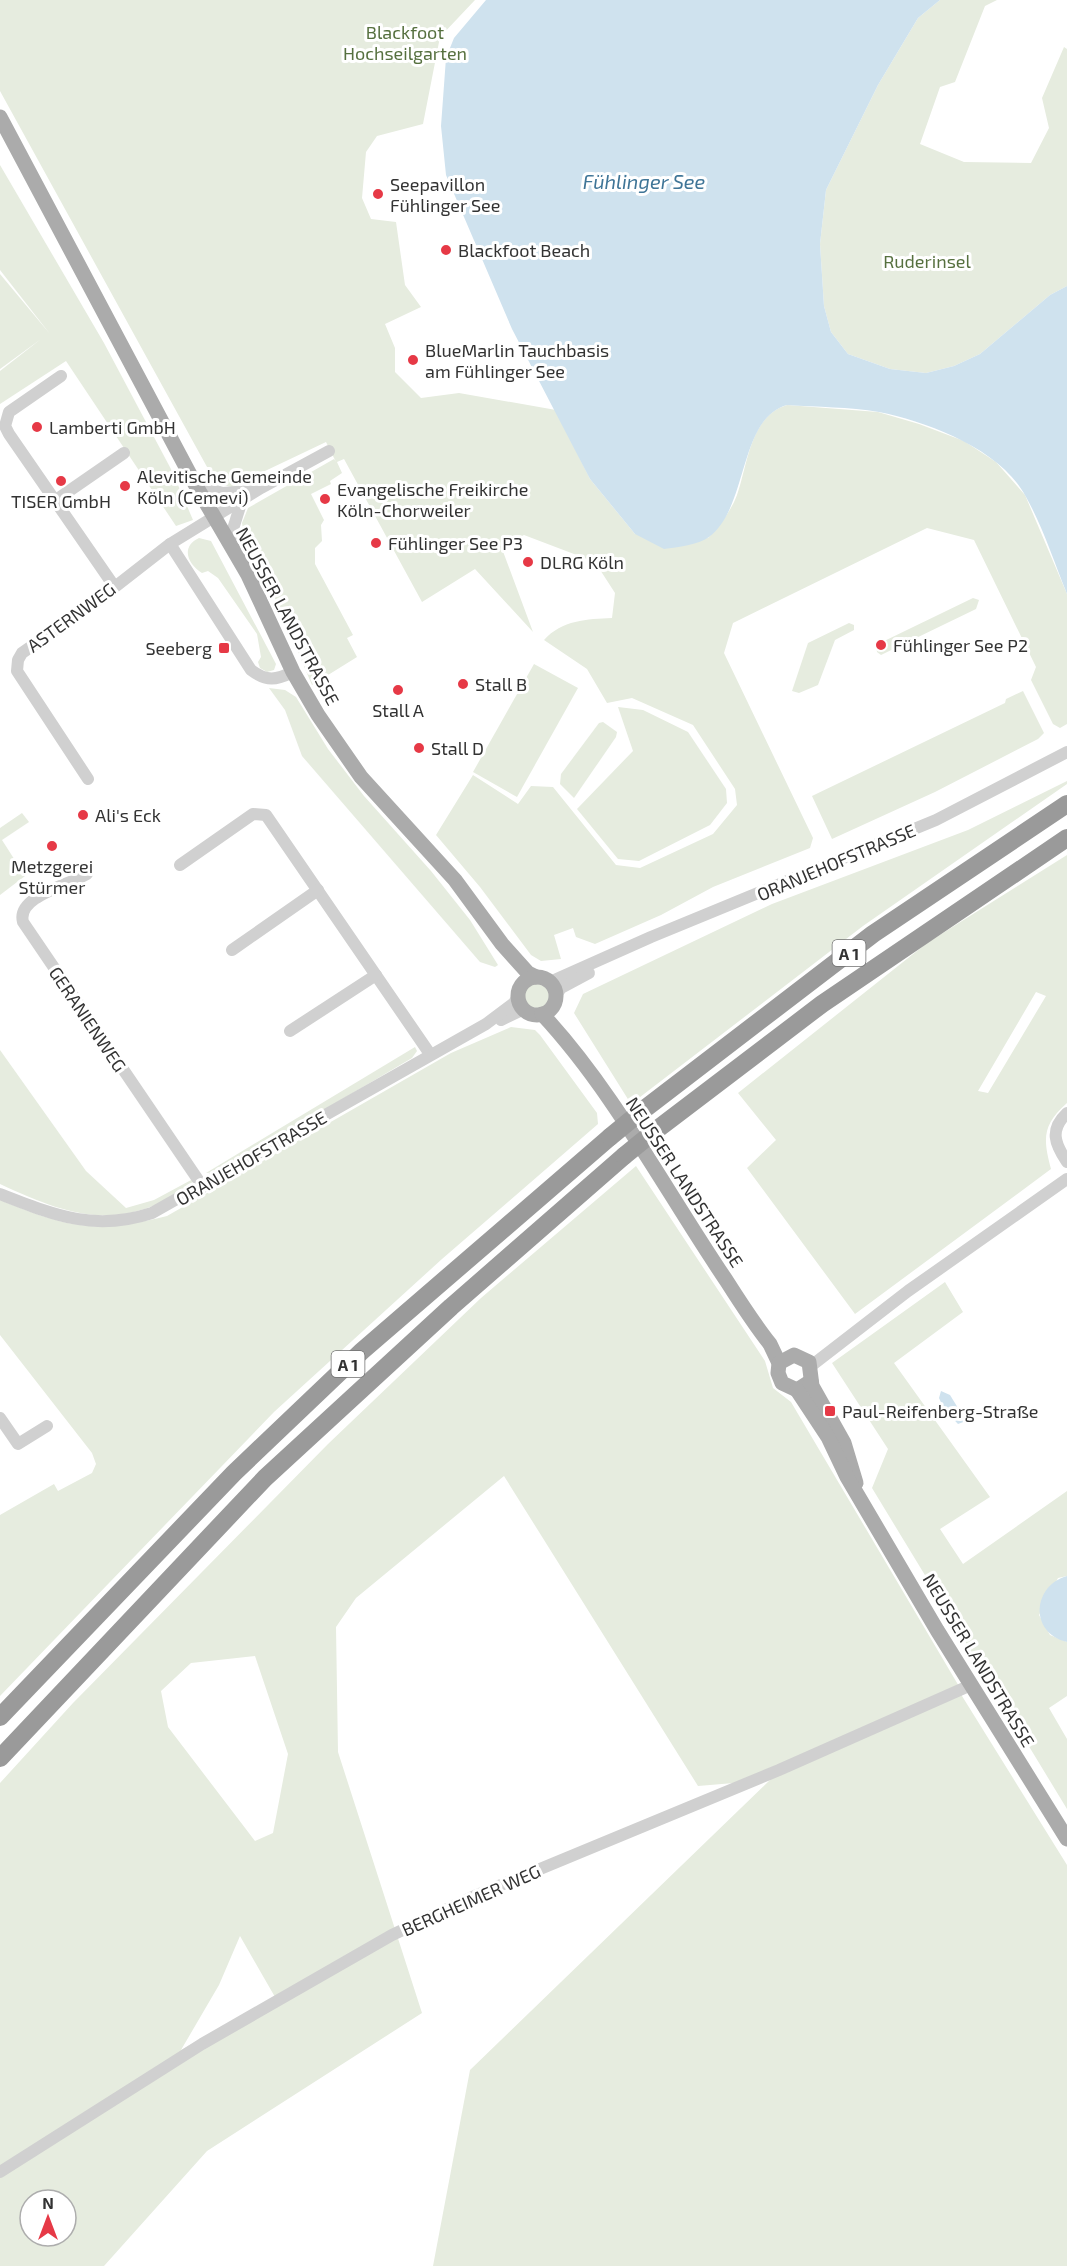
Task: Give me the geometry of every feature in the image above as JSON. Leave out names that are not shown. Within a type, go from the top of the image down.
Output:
[{"type":"highway","name":"A 1","points":[[0,1717],[234,1473],[353,1359],[490,1238],[638,1114],[873,934],[1067,804]]},
{"type":"highway","name":"A 1","points":[[0,1758],[265,1478],[424,1331],[624,1156],[822,1004],[1067,838]]},
{"type":"main road","name":"NEUSSER LANDSTRASSE","points":[[0,117],[195,484],[253,585],[293,672],[329,732],[361,777],[456,879],[502,944],[547,994],[568,1041],[770,1344],[784,1360],[778,1373],[782,1383],[797,1390],[828,1437],[861,1500],[971,1685],[1067,1839]]},
{"type":"main road","name":"NEUSSER LANDSTRASSE","points":[[502,944],[520,979],[521,997]]},
{"type":"main road","points":[[527,980],[547,994],[532,1014],[521,997],[527,980]]},
{"type":"main road","points":[[784,1360],[809,1369],[797,1390]]},
{"type":"main road","name":"NEUSSER LANDSTRASSE","points":[[809,1369],[851,1459],[861,1500]]},
{"type":"street","points":[[61,376],[9,412],[4,437],[56,500],[114,586]]},
{"type":"street","points":[[195,484],[222,493],[238,494],[261,488],[329,452]]},
{"type":"street","points":[[56,500],[124,453]]},
{"type":"street","name":"ASTERNWEG","points":[[88,779],[17,671],[17,665],[27,649],[170,544],[261,488]]},
{"type":"street","points":[[231,547],[232,529],[242,500]]},
{"type":"street","points":[[170,544],[251,670],[263,679],[272,680],[293,672]]},
{"type":"street","name":"ORANJEHOFSTRASSE","points":[[547,994],[592,970],[600,962],[651,937],[936,820],[1067,752]]},
{"type":"street","points":[[180,865],[253,814],[266,815],[430,1054]]},
{"type":"street","name":"GERANIENWEG","points":[[87,874],[29,902],[22,912],[23,922],[203,1187]]},
{"type":"street","points":[[232,950],[318,890]]},
{"type":"street","points":[[290,1031],[376,975]]},
{"type":"street","name":"ORANJEHOFSTRASSE","points":[[0,1194],[67,1218],[95,1223],[152,1214],[486,1024],[521,997]]},
{"type":"street","points":[[1067,1113],[1056,1128],[1054,1138],[1067,1162]]},
{"type":"street","points":[[809,1369],[908,1290],[1067,1179]]},
{"type":"street","points":[[0,1418],[18,1444],[47,1426]]},
{"type":"street","name":"BERGHEIMER WEG","points":[[0,2172],[202,2043],[392,1935],[477,1895],[779,1770],[971,1685]]},
{"type":"green space","name":"Blackfoot Hochseilgarten","points":[[0,0],[475,0],[440,37],[423,124],[377,136],[366,152],[362,198],[371,219],[396,222],[405,285],[421,307],[385,324],[395,348],[395,372],[421,398],[459,393],[556,410],[590,479],[635,534],[708,538],[725,518],[735,501],[752,442],[758,430],[765,419],[787,405],[878,412],[964,441],[996,462],[1025,495],[1067,594],[1067,724],[1060,728],[1053,724],[1031,680],[1036,667],[974,540],[927,528],[733,623],[724,653],[813,838],[810,848],[713,887],[661,915],[595,944],[576,937],[573,928],[554,935],[561,959],[541,961],[531,955],[480,887],[436,835],[473,775],[518,804],[531,786],[553,787],[616,865],[640,868],[713,834],[737,805],[735,789],[693,725],[632,698],[607,703],[587,669],[544,640],[559,628],[575,622],[612,618],[615,593],[595,562],[524,535],[501,546],[533,632],[475,569],[422,602],[344,459],[337,462],[342,473],[330,481],[331,484],[311,494],[324,520],[321,525],[322,541],[315,548],[315,564],[353,635],[347,638],[357,657],[312,685],[270,587],[245,540],[242,523],[248,508],[334,459],[336,462],[326,442],[265,471],[236,488],[223,485],[212,476],[0,91]]},
{"type":"green space","name":"Ruderinsel","points":[[940,0],[997,0],[985,6],[955,82],[940,87],[920,144],[964,162],[1031,163],[1049,128],[1042,98],[1064,47],[1067,49],[1067,286],[1050,295],[980,354],[954,366],[926,373],[890,369],[848,354],[831,332],[824,306],[820,244],[826,190],[878,85],[918,18]]},
{"type":"green space","points":[[0,165],[104,343],[172,471],[193,520],[176,526],[66,361],[0,404],[0,371],[41,339],[0,369],[0,274],[50,334],[0,270]]},
{"type":"green space","points":[[199,538],[211,541],[276,664],[274,670],[267,672],[260,668],[258,662],[261,657],[257,634],[218,578],[208,571],[202,573],[190,560],[189,546]]},
{"type":"green space","points":[[973,598],[979,600],[976,609],[881,655],[877,652],[876,645]]},
{"type":"green space","points":[[849,623],[854,625],[854,630],[835,640],[818,685],[799,693],[792,691],[808,643]]},
{"type":"green space","points":[[534,664],[578,688],[517,797],[473,772]]},
{"type":"green space","points":[[269,688],[285,690],[296,697],[328,749],[364,796],[431,871],[470,920],[498,965],[495,967],[480,962],[302,756],[285,710]]},
{"type":"green space","points":[[1023,691],[1044,733],[1038,739],[935,792],[832,839],[812,796],[1005,703],[1006,699]]},
{"type":"green space","points":[[618,707],[643,710],[688,732],[726,789],[727,803],[710,825],[639,861],[618,859],[577,809],[633,751]]},
{"type":"green space","points":[[603,722],[617,732],[616,737],[574,798],[560,784],[561,774],[599,723]]},
{"type":"green space","points":[[1067,781],[1067,784],[863,926],[631,1104],[574,1013],[583,994],[772,904],[968,830]]},
{"type":"green space","points":[[22,813],[29,822],[2,840],[25,876],[0,895],[0,828]]},
{"type":"green space","points":[[1067,855],[1067,1103],[1053,1118],[1047,1133],[1046,1141],[1051,1169],[855,1314],[747,1168],[776,1140],[738,1093],[927,943]],"holes":[[[1036,992],[1046,996],[988,1093],[978,1091]]]},
{"type":"green space","points":[[537,984],[545,988],[549,996],[545,1004],[537,1008],[529,1004],[525,996],[529,988]]},
{"type":"green space","points":[[511,1027],[535,1030],[540,1035],[597,1113],[598,1124],[442,1259],[274,1412],[0,1696],[0,1515],[54,1484],[58,1491],[92,1473],[96,1464],[92,1453],[0,1335],[0,1200],[45,1217],[82,1225],[120,1225],[167,1216],[451,1053]]},
{"type":"green space","points":[[415,1047],[417,1051],[412,1058],[219,1172],[206,1173]]},
{"type":"green space","points":[[0,1050],[86,1171],[126,1208],[154,1200],[193,1179],[192,1186],[166,1201],[141,1210],[118,1215],[96,1215],[74,1212],[51,1205],[0,1184]]},
{"type":"green space","points":[[636,1166],[765,1361],[773,1388],[791,1402],[960,1688],[962,1696],[1067,1865],[1067,2266],[433,2266],[470,2070],[770,1780],[698,1786],[504,1476],[356,1598],[336,1627],[338,1752],[422,2013],[207,2151],[104,2266],[0,2266],[0,1783],[73,1703],[328,1444],[481,1298]],"holes":[[[255,1656],[288,1754],[273,1833],[255,1841],[168,1727],[161,1691],[191,1663]],[[240,1936],[275,1997],[181,2050],[219,1985]]]},
{"type":"green space","points":[[945,1282],[963,1312],[894,1363],[990,1497],[940,1529],[963,1564],[1067,1491],[1067,1576],[1058,1578],[1039,1615],[1050,1635],[1067,1642],[1067,1696],[1049,1708],[1067,1739],[1067,1809],[872,1488],[888,1449],[832,1363]]},
{"type":"water","name":"Fühlinger See","points":[[486,0],[940,0],[918,18],[878,85],[826,190],[820,244],[824,306],[831,332],[848,354],[890,369],[926,373],[954,366],[980,354],[1050,295],[1067,286],[1067,594],[1032,508],[1015,480],[999,465],[962,440],[919,423],[868,410],[787,405],[771,413],[760,427],[751,445],[731,506],[722,523],[709,537],[694,544],[664,549],[635,534],[590,479],[512,329],[446,175],[441,126],[446,58],[454,38]]},
{"type":"water","points":[[941,1391],[950,1395],[966,1421],[958,1424],[944,1409],[939,1398]]},
{"type":"water","points":[[1067,1576],[1067,1642],[1055,1637],[1046,1629],[1041,1620],[1040,1609],[1047,1589],[1055,1581]]},
{"type":"place","name":"Seepavillon Fühlinger See","points":[[378,194]]},
{"type":"place","name":"Blackfoot Beach","points":[[446,250]]},
{"type":"place","name":"BlueMarlin Tauchbasis am Fühlinger See","points":[[413,360]]},
{"type":"place","name":"Lamberti GmbH","points":[[37,427]]},
{"type":"place","name":"TISER GmbH","points":[[61,481]]},
{"type":"place","name":"Alevitische Gemeinde Köln (Cemevi)","points":[[125,486]]},
{"type":"place","name":"Evangelische Freikirche Köln-Chorweiler","points":[[325,499]]},
{"type":"place","name":"Fühlinger See P3","points":[[376,543]]},
{"type":"place","name":"DLRG Köln","points":[[528,562]]},
{"type":"place","name":"Fühlinger See P2","points":[[881,645]]},
{"type":"place","name":"Seeberg","points":[[224,648]]},
{"type":"place","name":"Stall B","points":[[463,684]]},
{"type":"place","name":"Stall A","points":[[398,690]]},
{"type":"place","name":"Stall D","points":[[419,748]]},
{"type":"place","name":"Ali's Eck","points":[[83,815]]},
{"type":"place","name":"Metzgerei Stürmer","points":[[52,846]]},
{"type":"place","name":"Paul-Reifenberg-Straße","points":[[830,1411]]}]
